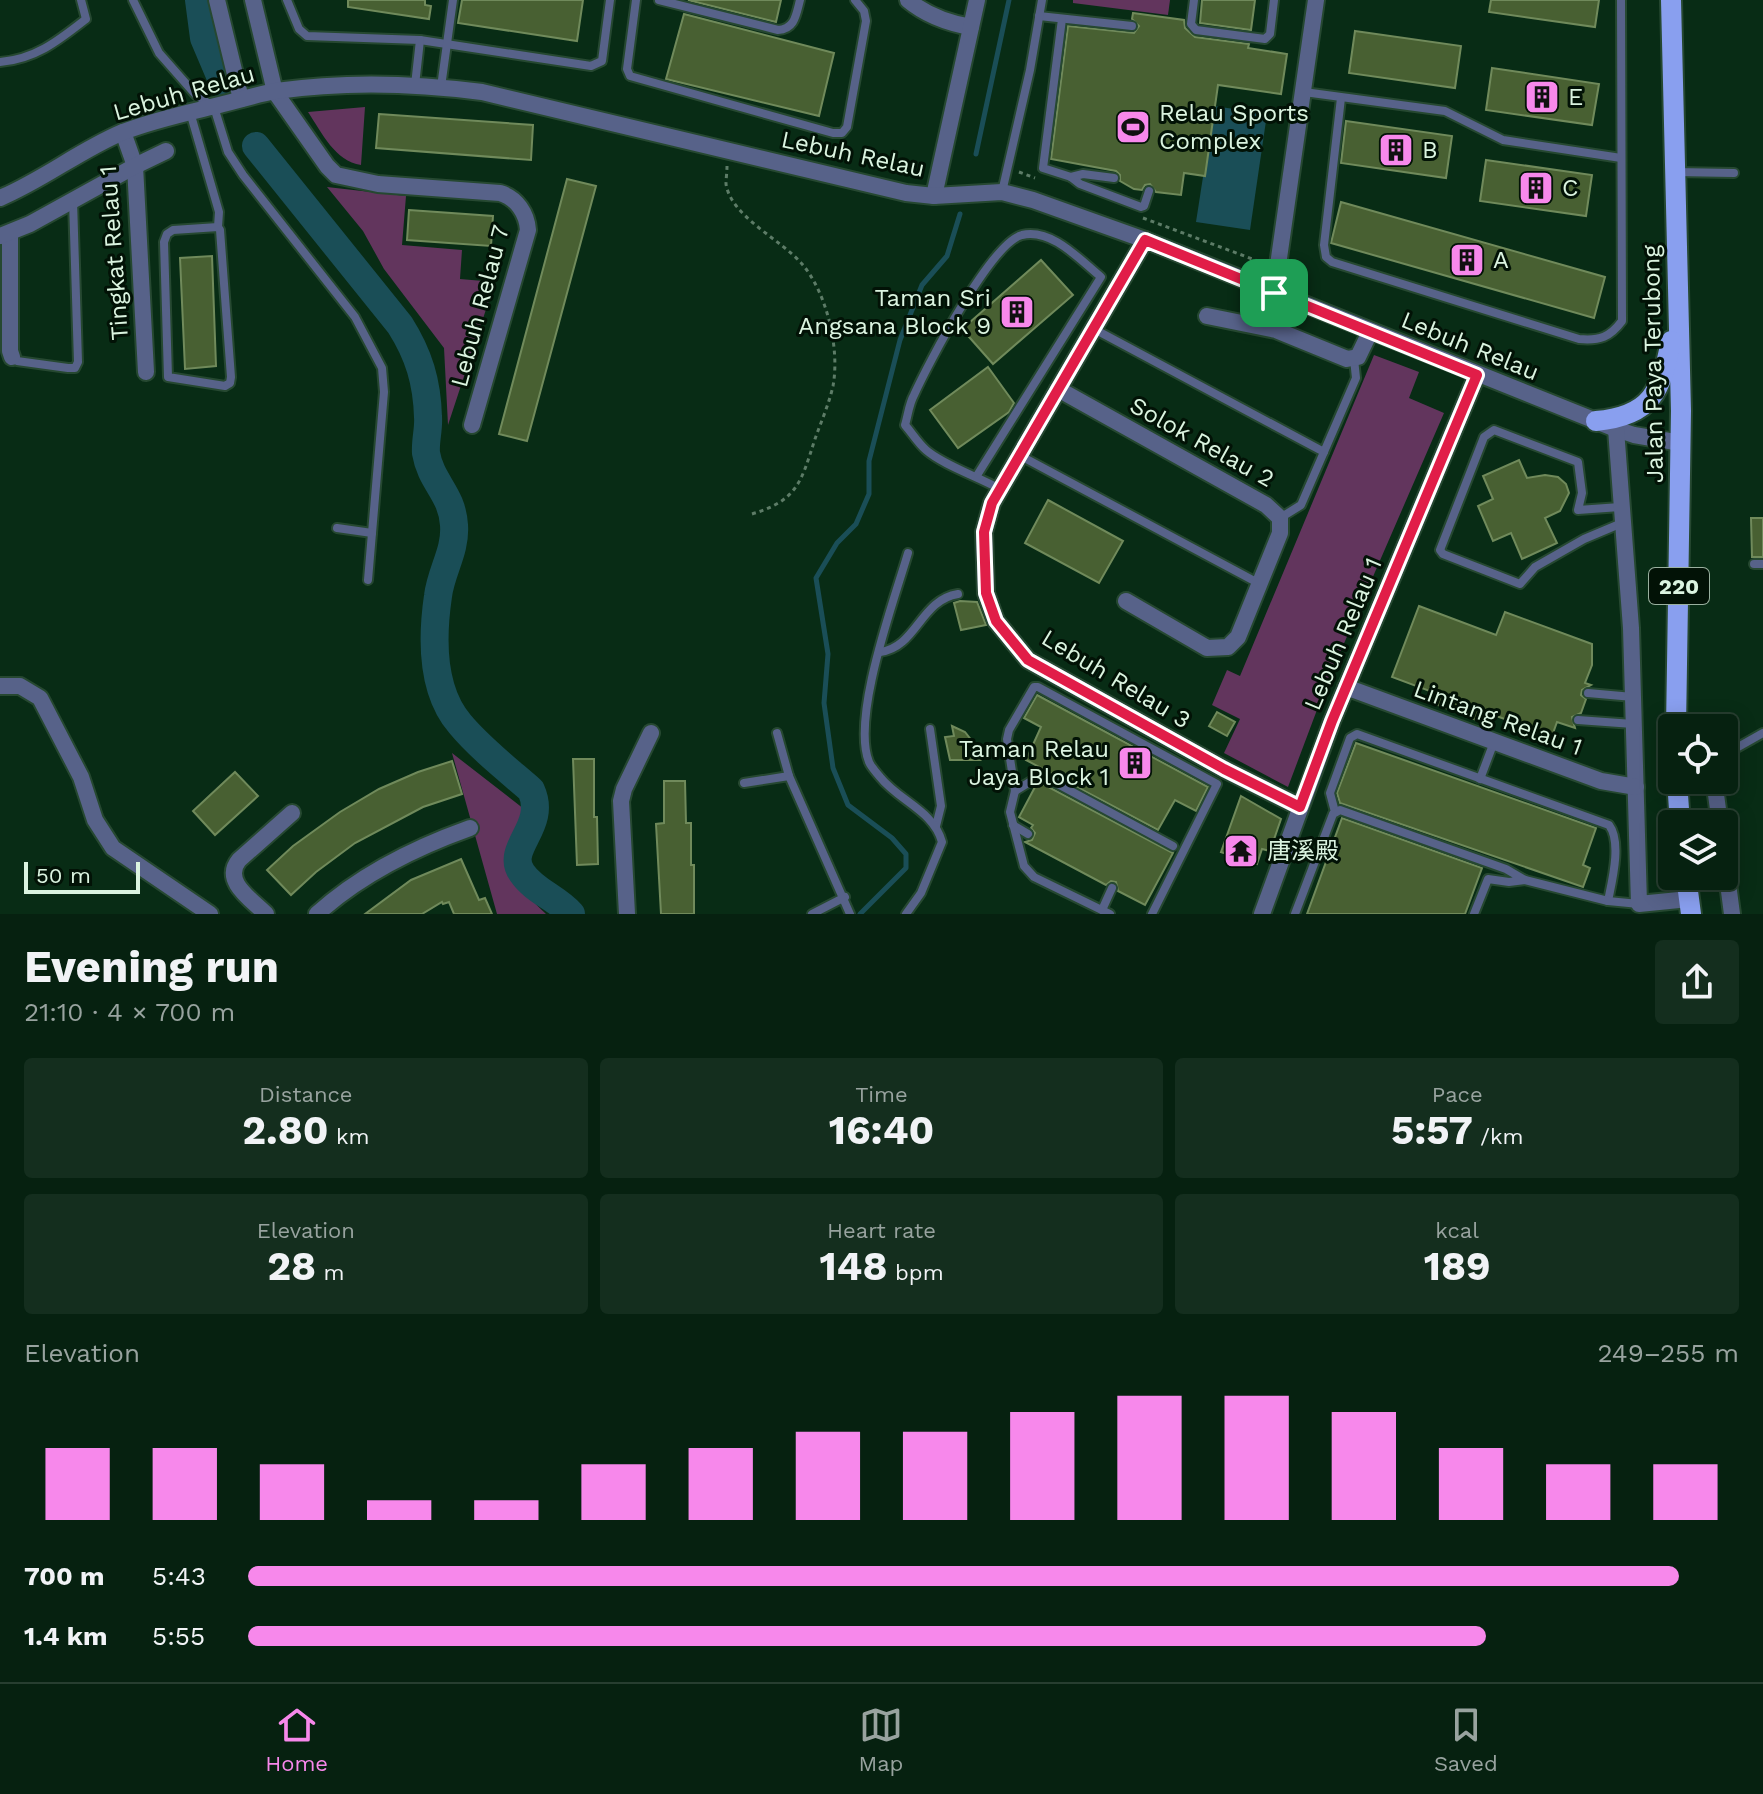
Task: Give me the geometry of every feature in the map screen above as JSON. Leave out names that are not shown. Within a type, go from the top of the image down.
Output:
[{"type":"main road","name":"Jalan Paya Terubong","points":[[1671,0],[1681,443],[1676,714]]},
{"type":"main road","points":[[1596,421],[1618,419],[1637,411],[1657,391],[1664,375],[1678,306]]},
{"type":"street","points":[[217,0],[241,99]]},
{"type":"street","points":[[253,0],[275,92]]},
{"type":"street","points":[[908,0],[952,24],[971,27]]},
{"type":"street","points":[[934,196],[977,0]]},
{"type":"street","points":[[1274,293],[1316,0]]},
{"type":"street","name":"Lebuh Relau","points":[[0,198],[29,186],[123,132],[241,99],[327,86],[415,85],[482,92],[877,187],[934,196],[1002,192],[1033,200],[1145,240],[1616,429],[1681,443]]},
{"type":"street","name":"Lebuh Relau 7","points":[[275,92],[336,175],[378,184],[500,193],[507,195],[527,217],[528,230],[472,425]]},
{"type":"street","name":"Tingkat Relau 1","points":[[123,132],[135,166],[146,372]]},
{"type":"street","points":[[12,357],[5,235],[166,151]]},
{"type":"street","name":"Lebuh Relau 3","points":[[1145,240],[1018,454],[987,516],[984,556],[986,593],[996,621],[1028,660],[1220,776],[1300,807]]},
{"type":"street","points":[[1207,316],[1276,330],[1347,359],[1361,354],[1370,332]]},
{"type":"street","name":"Lebuh Relau 1","points":[[1262,914],[1346,687],[1477,375]]},
{"type":"street","name":"Solok Relau 2","points":[[1061,383],[1266,505],[1280,518],[1280,533],[1260,584],[1238,637],[1228,647],[1207,648],[1126,601]]},
{"type":"street","points":[[1616,429],[1631,628],[1639,904],[1690,907]]},
{"type":"street","points":[[0,686],[20,686],[40,698],[81,777],[95,820],[113,848],[210,914]]},
{"type":"street","name":"Lintang Relau 1","points":[[1346,687],[1601,781],[1636,787]]},
{"type":"street","points":[[627,914],[621,801],[651,733]]},
{"type":"street","points":[[266,914],[238,886],[232,874],[239,860],[292,813]]},
{"type":"street","points":[[317,914],[359,880],[378,869],[470,828]]},
{"type":"street","points":[[1729,890],[1732,914]]},
{"type":"lane","points":[[0,62],[30,56],[53,45],[86,19],[81,0]]},
{"type":"lane","points":[[133,0],[159,53],[196,95],[214,107],[228,152],[355,317],[382,368],[384,392],[368,580]]},
{"type":"lane","points":[[287,0],[299,29],[307,36],[420,40],[591,66],[602,61],[610,0]]},
{"type":"lane","points":[[441,87],[453,0]]},
{"type":"lane","points":[[636,0],[627,69],[630,76],[833,133],[842,133],[847,127],[866,21],[864,11],[855,0]]},
{"type":"lane","points":[[659,0],[784,30],[793,23],[800,0]]},
{"type":"lane","points":[[1002,192],[1042,0]]},
{"type":"lane","points":[[1194,0],[1192,28],[1265,39],[1270,34],[1274,0]]},
{"type":"lane","points":[[1341,98],[1324,245],[1326,257],[1332,262],[1579,339],[1597,341],[1612,334],[1622,321],[1621,0]]},
{"type":"lane","points":[[1039,16],[1132,26]]},
{"type":"lane","points":[[1062,19],[1042,164],[1045,170],[1071,177],[1080,184],[1141,207],[1149,191]]},
{"type":"lane","points":[[415,85],[420,40]]},
{"type":"lane","points":[[1304,92],[1445,111],[1503,140],[1621,158]]},
{"type":"lane","points":[[146,372],[225,386],[230,383],[217,201],[190,112]]},
{"type":"lane","points":[[1675,172],[1734,173]]},
{"type":"lane","points":[[1071,177],[1083,174],[1114,178]]},
{"type":"lane","points":[[12,357],[17,361],[68,368],[75,368],[78,362],[73,200]]},
{"type":"lane","points":[[168,377],[164,242],[173,230],[218,227]]},
{"type":"lane","points":[[976,477],[1101,277],[1055,241],[1042,236],[1020,236],[1007,245],[960,306],[912,398],[905,425],[927,451],[976,477],[1000,489]]},
{"type":"lane","points":[[1094,329],[1324,452]]},
{"type":"lane","points":[[1280,518],[1301,505],[1356,378],[1354,359]]},
{"type":"lane","points":[[1047,366],[1061,383]]},
{"type":"lane","points":[[1039,379],[1061,383]]},
{"type":"lane","points":[[1494,430],[1578,462],[1582,493],[1578,510],[1621,515],[1535,567],[1520,584],[1443,554],[1440,550],[1484,437],[1494,430]]},
{"type":"lane","points":[[1018,454],[1260,584]]},
{"type":"lane","points":[[337,528],[372,533]]},
{"type":"lane","points":[[906,914],[921,893],[942,842],[936,826],[882,780],[869,763],[864,718],[908,553]]},
{"type":"lane","points":[[880,652],[898,647],[942,597],[958,594]]},
{"type":"lane","points":[[1112,888],[1106,912],[1027,872],[1010,812],[1015,791],[1007,739],[1031,690],[1038,687],[1220,776],[1152,914]]},
{"type":"lane","points":[[1588,693],[1633,697]]},
{"type":"lane","points":[[1578,720],[1633,724]]},
{"type":"lane","points":[[930,729],[941,806],[936,826]]},
{"type":"lane","points":[[777,733],[789,776],[850,913]]},
{"type":"lane","points":[[1738,747],[1763,733]]},
{"type":"lane","points":[[1295,914],[1335,812],[1330,793],[1354,734],[1611,827],[1615,868],[1608,901]]},
{"type":"lane","points":[[1480,779],[1494,742]]},
{"type":"lane","points":[[1015,791],[1041,775],[1172,849],[1189,839]]},
{"type":"lane","points":[[744,783],[789,776]]},
{"type":"lane","points":[[1335,812],[1343,810],[1506,869],[1525,880],[1608,901],[1639,904]]},
{"type":"lane","points":[[1013,825],[1028,834]]},
{"type":"lane","points":[[1474,914],[1488,879],[1509,882],[1525,880]]},
{"type":"lane","points":[[812,914],[845,897]]},
{"type":"path","points":[[728,150],[726,185],[732,200],[802,264],[820,294],[833,331],[833,385],[806,467],[791,495],[778,506],[752,514]]},
{"type":"shaded area","points":[[1073,0],[1170,0],[1168,15],[1073,3]]},
{"type":"shaded area","points":[[365,107],[361,165],[336,152],[308,112]]},
{"type":"shaded area","points":[[327,187],[406,196],[402,245],[462,250],[460,279],[495,282],[448,425],[444,348],[384,269],[363,231]]},
{"type":"shaded area","points":[[1374,355],[1419,372],[1409,398],[1444,413],[1329,678],[1288,787],[1224,753],[1240,719],[1212,705],[1227,670],[1240,676]]},
{"type":"shaded area","points":[[452,753],[524,809],[510,846],[507,867],[518,886],[546,914],[497,914]]},
{"type":"water","points":[[1214,106],[1267,114],[1250,230],[1196,222]]},
{"type":"building","points":[[348,0],[425,0],[425,5],[431,6],[429,19],[348,7]]},
{"type":"building","points":[[462,0],[583,0],[577,41],[458,23]]},
{"type":"building","points":[[688,0],[781,0],[776,22]]},
{"type":"building","points":[[1202,0],[1255,0],[1251,30],[1200,23]]},
{"type":"building","points":[[1491,0],[1599,0],[1595,27],[1489,12]]},
{"type":"building","name":"Relau Sports Complex","points":[[1133,13],[1184,20],[1185,28],[1195,37],[1249,44],[1248,48],[1287,54],[1281,94],[1218,85],[1205,176],[1184,173],[1181,195],[1156,192],[1150,184],[1142,190],[1134,189],[1120,181],[1116,171],[1051,159],[1068,26],[1134,33],[1139,26],[1132,19]]},
{"type":"building","points":[[684,14],[834,53],[819,116],[666,79]]},
{"type":"building","points":[[1355,31],[1461,46],[1455,88],[1349,73]]},
{"type":"building","name":"E","points":[[1492,68],[1599,84],[1592,125],[1486,110]]},
{"type":"building","points":[[379,114],[533,125],[531,160],[376,148]]},
{"type":"building","name":"B","points":[[1346,121],[1452,136],[1446,178],[1341,163]]},
{"type":"building","name":"C","points":[[1486,160],[1592,175],[1586,216],[1480,201]]},
{"type":"building","points":[[567,179],[596,186],[527,441],[499,434]]},
{"type":"building","name":"A","points":[[1341,202],[1605,277],[1594,318],[1331,243]]},
{"type":"building","points":[[409,210],[493,216],[491,246],[407,240]]},
{"type":"building","points":[[212,256],[216,366],[185,369],[180,258]]},
{"type":"building","name":"Taman Sri Angsana Block 9","points":[[1041,260],[1073,295],[993,364],[962,329]]},
{"type":"building","points":[[988,367],[1014,403],[1009,412],[958,448],[930,410]]},
{"type":"building","points":[[1519,460],[1527,478],[1545,475],[1558,477],[1566,484],[1569,493],[1560,511],[1545,518],[1557,543],[1522,559],[1511,533],[1493,541],[1478,506],[1493,499],[1483,476]]},
{"type":"building","points":[[1048,500],[1123,541],[1099,583],[1025,543]]},
{"type":"building","points":[[1751,518],[1763,518],[1763,557],[1752,557]]},
{"type":"building","points":[[977,602],[986,625],[961,630],[954,603]]},
{"type":"building","points":[[1419,606],[1496,635],[1505,612],[1592,644],[1592,665],[1585,683],[1591,685],[1582,690],[1581,695],[1586,699],[1581,713],[1572,717],[1575,728],[1557,722],[1552,736],[1488,713],[1484,723],[1435,704],[1438,694],[1392,677]]},
{"type":"building","name":"Taman Relau Jaya Block 1","points":[[1037,695],[1208,787],[1196,811],[1175,800],[1158,830],[1026,760],[1041,727],[1024,718]]},
{"type":"building","points":[[1217,712],[1235,722],[1227,736],[1209,726]]},
{"type":"building","points":[[952,726],[965,732],[980,760],[950,760],[945,737],[954,736]]},
{"type":"building","points":[[1356,743],[1596,828],[1583,865],[1590,868],[1583,887],[1340,803],[1337,793]]},
{"type":"building","points":[[573,759],[594,759],[598,864],[577,865]]},
{"type":"building","points":[[452,761],[462,794],[423,807],[355,843],[291,895],[267,870],[293,846],[340,812],[379,789]]},
{"type":"building","points":[[235,772],[258,796],[215,835],[193,811]]},
{"type":"building","points":[[664,781],[685,781],[686,823],[691,823],[691,865],[694,865],[694,914],[661,914],[656,824],[664,823]]},
{"type":"building","points":[[1041,783],[1173,853],[1145,905],[1118,891],[1116,882],[1106,885],[1025,842],[1032,840],[1035,833],[1031,828],[1033,825],[1019,817],[1035,787]]},
{"type":"building","points":[[1241,796],[1281,819],[1270,851],[1262,849],[1257,864],[1221,852]]},
{"type":"building","points":[[1342,818],[1482,868],[1465,914],[1307,914]]},
{"type":"building","points":[[461,859],[479,900],[485,898],[492,914],[454,914],[449,902],[442,902],[422,914],[365,914],[411,880]]},
{"type":"waterway","points":[[199,0],[204,38],[224,85]]},
{"type":"waterway","points":[[976,154],[1009,0]]},
{"type":"waterway","points":[[256,146],[400,325],[417,358],[427,404],[426,453],[449,504],[454,525],[453,544],[436,612],[436,663],[443,695],[460,724],[531,790],[535,803],[534,815],[518,855],[518,864],[533,885],[571,914]]},
{"type":"waterway","points":[[860,914],[906,868],[906,854],[892,838],[848,805],[833,768],[824,703],[828,654],[816,578],[837,543],[856,524],[869,494],[869,461],[900,340],[922,285],[947,256],[960,214]]},
{"type":"place","name":"E","points":[[1542,97]]},
{"type":"place","name":"Relau Sports Complex","points":[[1133,127]]},
{"type":"place","name":"B","points":[[1396,150]]},
{"type":"place","name":"C","points":[[1536,188]]},
{"type":"place","name":"A","points":[[1467,260]]},
{"type":"place","name":"Taman Sri Angsana Block 9","points":[[1017,312]]},
{"type":"place","name":"Taman Relau Jaya Block 1","points":[[1135,763]]},
{"type":"place","name":"唐溪殿","points":[[1241,851]]},
{"type":"route","points":[[1145,240],[1274,293],[1477,375],[1332,721],[1300,807],[1224,769],[1028,660],[996,621],[984,578],[984,532],[992,503],[1145,240]]}]
